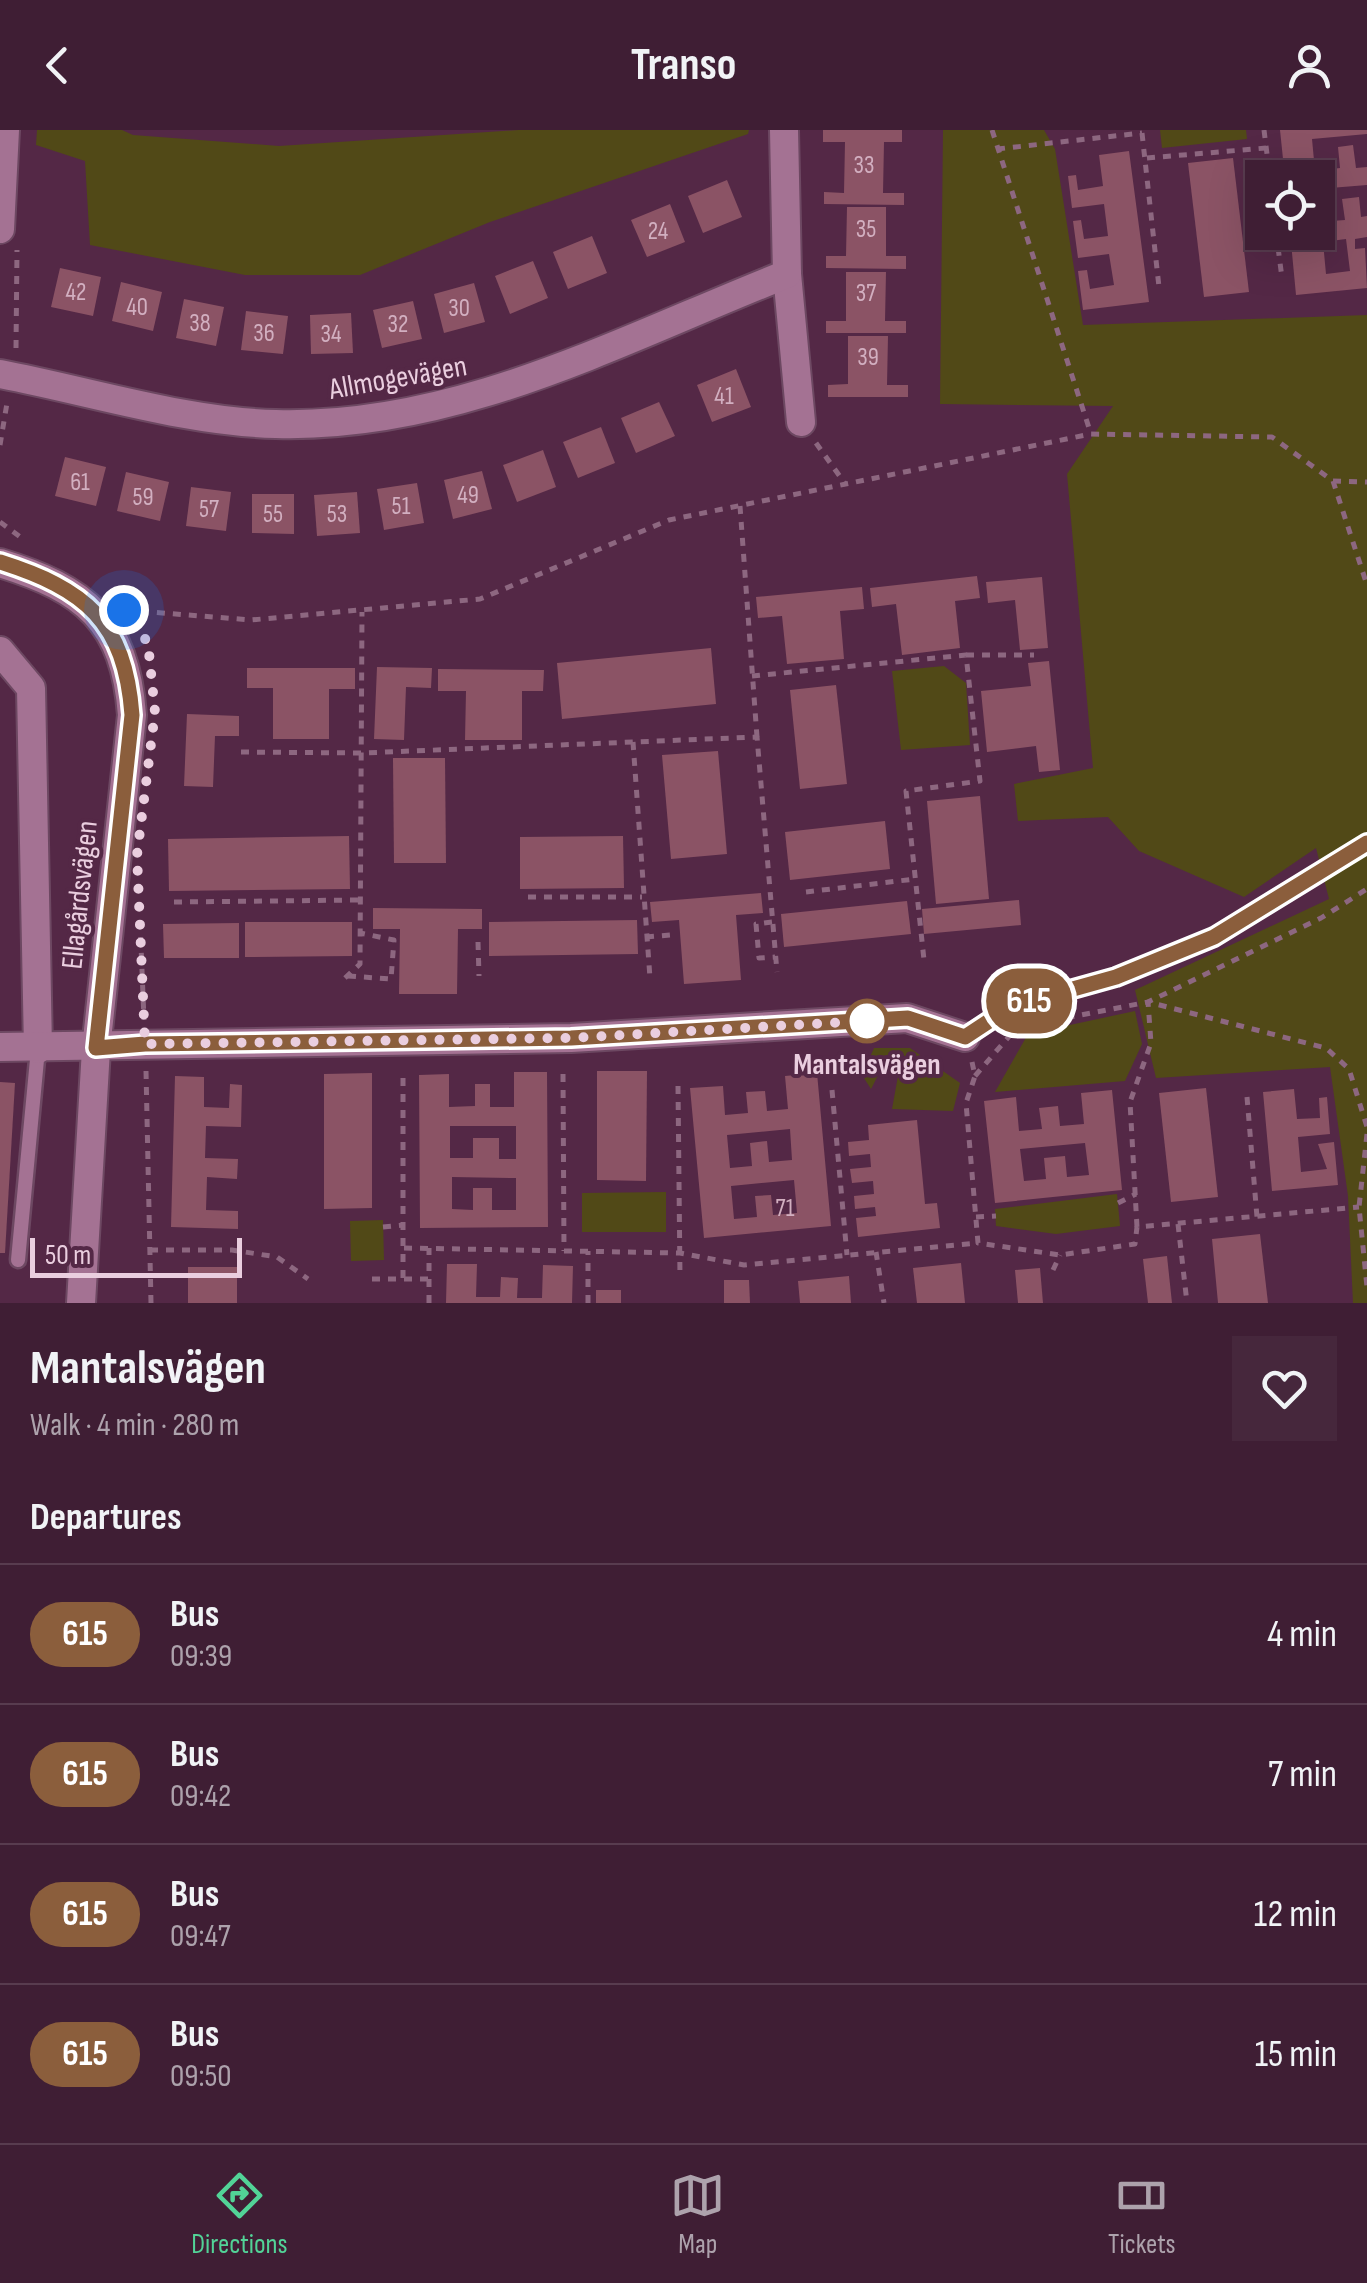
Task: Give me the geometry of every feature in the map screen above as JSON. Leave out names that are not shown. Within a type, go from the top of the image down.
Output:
[{"type":"street","points":[[6,130],[9,234]]},
{"type":"street","points":[[784,130],[788,274],[801,422]]},
{"type":"street","name":"Allmogevägen","points":[[6,375],[147,405],[270,424],[340,424],[495,393],[788,274]]},
{"type":"street","name":"Ellagårdsvägen","points":[[0,562],[46,577],[77,593],[102,617],[130,686],[132,715],[96,1048],[81,1303]]},
{"type":"street","points":[[0,651],[30,688],[38,1049]]},
{"type":"street","points":[[0,1047],[571,1038],[908,1018],[965,1037]]},
{"type":"lane","points":[[965,1037],[1012,1006],[1116,977],[1214,937],[1367,843]]},
{"type":"lane","points":[[18,1260],[38,1049]]},
{"type":"path","points":[[992,130],[1091,434]]},
{"type":"path","points":[[1264,130],[1268,160]]},
{"type":"path","points":[[997,149],[1142,132],[1160,288]]},
{"type":"path","points":[[1182,146],[1183,155]]},
{"type":"path","points":[[1146,158],[1266,148]]},
{"type":"path","points":[[0,445],[6,375],[9,234]]},
{"type":"path","points":[[1278,250],[1282,278]]},
{"type":"path","points":[[801,422],[846,485]]},
{"type":"path","points":[[132,621],[124,610],[251,620],[480,599],[669,520],[1091,434],[1272,436],[1333,481],[1367,482]]},
{"type":"path","points":[[1333,481],[1367,585]]},
{"type":"path","points":[[740,506],[777,972]]},
{"type":"path","points":[[360,933],[394,940],[391,979],[346,977],[360,964],[360,933],[361,900],[362,753],[362,612]]},
{"type":"path","points":[[752,676],[966,656],[1034,655]]},
{"type":"path","points":[[924,960],[906,791],[980,781],[966,656]]},
{"type":"path","points":[[240,752],[362,753],[757,737]]},
{"type":"path","points":[[633,742],[650,978]]},
{"type":"path","points":[[806,892],[915,880]]},
{"type":"path","points":[[978,1243],[966,1102],[975,1076],[1017,1028],[1148,1002],[1321,918],[1367,889]]},
{"type":"path","points":[[528,898],[642,897]]},
{"type":"path","points":[[174,902],[361,900]]},
{"type":"path","points":[[139,912],[151,1303]]},
{"type":"path","points":[[772,922],[756,924],[759,958],[776,957]]},
{"type":"path","points":[[646,937],[670,935]]},
{"type":"path","points":[[478,942],[479,976]]},
{"type":"path","points":[[1148,1002],[1326,1048],[1349,1068],[1367,1130],[1359,1208],[1367,1287]]},
{"type":"path","points":[[404,1248],[680,1253],[744,1265],[978,1243],[1060,1255],[1136,1244],[1130,1102],[1152,1042],[1148,1002]]},
{"type":"path","points":[[965,1037],[975,1076]]},
{"type":"path","points":[[563,1074],[564,1251]]},
{"type":"path","points":[[403,1078],[403,1278]]},
{"type":"path","points":[[678,1086],[680,1278]]},
{"type":"path","points":[[832,1090],[847,1255]]},
{"type":"path","points":[[1247,1097],[1257,1217]]},
{"type":"path","points":[[1118,1203],[1136,1194]]},
{"type":"path","points":[[1137,1227],[1359,1208]]},
{"type":"path","points":[[976,1218],[996,1216]]},
{"type":"path","points":[[1178,1224],[1187,1303]]},
{"type":"path","points":[[383,1227],[404,1225]]},
{"type":"path","points":[[429,1248],[429,1303]]},
{"type":"path","points":[[150,1250],[232,1250],[277,1257],[308,1279]]},
{"type":"path","points":[[588,1251],[588,1303]]},
{"type":"path","points":[[876,1252],[884,1303]]},
{"type":"path","points":[[1053,1270],[1060,1255]]},
{"type":"path","points":[[372,1278],[429,1279]]},
{"type":"shaded area","points":[[37,130],[122,130],[133,135],[279,146],[519,130],[749,130],[748,134],[490,222],[360,275],[245,275],[90,245],[85,161],[36,145]]},
{"type":"shaded area","points":[[943,130],[1044,130],[1055,149],[1083,325],[1367,315],[1367,1303],[1353,1303],[1348,1196],[1330,1067],[1156,1078],[1135,990],[1329,899],[1316,848],[1244,897],[1139,851],[1108,817],[1018,821],[1014,784],[1093,768],[1067,474],[1113,406],[940,404]]},
{"type":"shaded area","points":[[1160,130],[1246,130],[1247,139],[1162,148]]},
{"type":"shaded area","points":[[944,666],[966,683],[970,745],[901,750],[892,671]]},
{"type":"shaded area","points":[[1135,1011],[1142,1044],[1125,1081],[995,1092],[1028,1034]]},
{"type":"shaded area","points":[[874,1048],[910,1048],[960,1083],[953,1111],[892,1109],[900,1065],[884,1064],[871,1089],[862,1075]]},
{"type":"shaded area","points":[[666,1192],[666,1232],[582,1232],[582,1193]]},
{"type":"shaded area","points":[[1117,1194],[1120,1226],[1056,1234],[996,1226],[995,1209]]},
{"type":"shaded area","points":[[383,1220],[384,1260],[351,1261],[350,1221]]},
{"type":"building","points":[[823,130],[902,130],[902,142],[884,142],[883,193],[904,193],[904,205],[824,204],[824,192],[844,193],[845,142],[823,142]]},
{"type":"building","points":[[1280,130],[1367,130],[1367,134],[1312,139],[1314,160],[1283,160]]},
{"type":"building","points":[[1353,145],[1356,168],[1367,167],[1367,185],[1335,188],[1335,169],[1340,168],[1338,147]]},
{"type":"building","points":[[1129,151],[1149,302],[1083,310],[1078,271],[1087,270],[1090,289],[1114,285],[1109,254],[1078,258],[1073,221],[1081,220],[1084,239],[1108,236],[1104,204],[1072,208],[1068,176],[1076,175],[1078,190],[1103,186],[1099,155]]},
{"type":"building","points":[[1233,158],[1249,292],[1204,297],[1188,163]]},
{"type":"building","points":[[727,180],[742,217],[703,233],[688,196]]},
{"type":"building","points":[[1359,197],[1361,217],[1367,216],[1367,237],[1355,239],[1355,249],[1365,248],[1367,288],[1296,295],[1292,250],[1324,250],[1326,274],[1350,271],[1346,239],[1335,240],[1335,221],[1345,220],[1342,199]]},
{"type":"building","points":[[670,204],[685,242],[647,257],[631,220]]},
{"type":"building","points":[[847,207],[886,207],[886,256],[906,256],[906,269],[826,268],[826,256],[846,256]]},
{"type":"building","points":[[592,236],[607,273],[568,289],[553,252]]},
{"type":"building","points":[[533,261],[548,298],[510,314],[495,276]]},
{"type":"building","points":[[60,268],[101,277],[93,316],[51,307]]},
{"type":"building","points":[[846,272],[886,272],[885,321],[906,321],[906,333],[826,333],[826,321],[846,321]]},
{"type":"building","points":[[121,282],[162,292],[153,331],[112,321]]},
{"type":"building","points":[[474,283],[485,322],[444,333],[434,294]]},
{"type":"building","points":[[184,299],[224,307],[216,346],[176,338]]},
{"type":"building","points":[[413,301],[422,339],[382,348],[373,310]]},
{"type":"building","points":[[246,311],[288,316],[283,354],[241,350]]},
{"type":"building","points":[[351,313],[353,353],[311,354],[310,315]]},
{"type":"building","points":[[848,336],[888,336],[887,385],[908,385],[908,397],[828,397],[828,385],[848,384]]},
{"type":"building","points":[[736,369],[751,407],[712,422],[697,385]]},
{"type":"building","points":[[659,402],[675,436],[636,453],[621,418]]},
{"type":"building","points":[[601,427],[615,463],[578,478],[563,442]]},
{"type":"building","points":[[543,450],[556,487],[517,502],[503,465]]},
{"type":"building","points":[[65,457],[106,467],[96,506],[55,496]]},
{"type":"building","points":[[482,471],[492,509],[453,519],[444,480]]},
{"type":"building","points":[[126,472],[169,482],[160,521],[117,511]]},
{"type":"building","points":[[417,483],[424,523],[384,530],[377,489]]},
{"type":"building","points":[[191,487],[231,492],[226,531],[186,526]]},
{"type":"building","points":[[357,492],[360,533],[317,536],[314,495]]},
{"type":"building","points":[[252,494],[294,494],[294,534],[252,533]]},
{"type":"building","points":[[977,576],[980,598],[955,601],[960,648],[902,655],[896,604],[872,607],[870,588]]},
{"type":"building","points":[[1042,577],[1048,648],[1020,650],[1015,600],[988,603],[986,582]]},
{"type":"building","points":[[862,587],[864,609],[840,611],[844,659],[787,664],[782,616],[758,618],[756,597]]},
{"type":"building","points":[[711,648],[716,704],[562,719],[557,663]]},
{"type":"building","points":[[1049,661],[1060,770],[1039,772],[1036,746],[987,752],[981,691],[1031,686],[1028,663]]},
{"type":"building","points":[[377,667],[432,668],[431,688],[406,687],[404,740],[374,739]]},
{"type":"building","points":[[247,668],[355,668],[355,689],[329,689],[329,739],[273,739],[273,688],[247,688]]},
{"type":"building","points":[[438,669],[544,670],[543,691],[522,691],[522,740],[465,740],[466,691],[438,691]]},
{"type":"building","points":[[836,685],[847,784],[800,789],[790,690]]},
{"type":"building","points":[[187,714],[239,716],[239,736],[215,736],[213,787],[184,786]]},
{"type":"building","points":[[718,751],[727,854],[671,859],[662,755]]},
{"type":"building","points":[[393,758],[445,758],[446,863],[394,863]]},
{"type":"building","points":[[980,796],[989,899],[936,904],[927,801]]},
{"type":"building","points":[[885,821],[890,869],[790,880],[785,832]]},
{"type":"building","points":[[349,836],[350,889],[169,891],[168,839]]},
{"type":"building","points":[[623,836],[624,888],[520,889],[520,837]]},
{"type":"building","points":[[761,893],[763,913],[736,915],[741,980],[684,984],[679,920],[652,922],[650,902]]},
{"type":"building","points":[[1019,900],[1021,925],[924,934],[922,909]]},
{"type":"building","points":[[907,901],[911,934],[784,947],[781,914]]},
{"type":"building","points":[[373,908],[482,909],[482,929],[458,929],[457,994],[399,994],[400,929],[373,929]]},
{"type":"building","points":[[637,920],[638,954],[489,956],[489,922]]},
{"type":"building","points":[[245,922],[352,922],[352,956],[245,957]]},
{"type":"building","points":[[239,923],[239,958],[164,958],[163,924]]},
{"type":"building","points":[[597,1071],[647,1071],[646,1181],[597,1180]]},
{"type":"building","points":[[514,1072],[547,1072],[548,1227],[420,1228],[419,1075],[449,1074],[449,1107],[475,1106],[475,1084],[490,1084],[490,1107],[514,1107]],"holes":[[[450,1126],[516,1126],[516,1159],[499,1159],[499,1138],[473,1138],[473,1158],[450,1158]],[[452,1177],[516,1178],[516,1210],[492,1210],[492,1188],[473,1188],[473,1210],[452,1209]]]},
{"type":"building","points":[[372,1073],[372,1208],[324,1209],[324,1074]]},
{"type":"building","points":[[817,1073],[831,1226],[704,1238],[690,1088],[723,1086],[725,1115],[748,1113],[746,1092],[765,1091],[767,1111],[788,1109],[785,1076]],"holes":[[[790,1129],[792,1160],[769,1162],[767,1141],[750,1143],[752,1166],[730,1168],[727,1135]],[[794,1180],[797,1213],[773,1215],[771,1195],[755,1196],[757,1217],[734,1219],[731,1186]]]},
{"type":"building","points":[[175,1076],[204,1077],[204,1107],[229,1108],[230,1084],[242,1085],[241,1127],[206,1126],[205,1158],[238,1159],[237,1179],[207,1177],[206,1210],[238,1211],[238,1229],[171,1227]]},
{"type":"building","points":[[0,1082],[15,1083],[5,1253],[0,1253]]},
{"type":"building","points":[[1206,1088],[1218,1197],[1171,1202],[1159,1093]]},
{"type":"building","points":[[1294,1089],[1297,1119],[1320,1118],[1319,1098],[1327,1097],[1330,1134],[1298,1137],[1301,1172],[1327,1169],[1318,1144],[1334,1142],[1338,1185],[1272,1191],[1263,1092]]},
{"type":"building","points":[[1112,1090],[1122,1190],[995,1203],[984,1101],[1016,1097],[1019,1131],[1042,1129],[1039,1108],[1058,1106],[1060,1126],[1084,1124],[1081,1093]],"holes":[[[1085,1143],[1089,1175],[1067,1177],[1065,1156],[1044,1158],[1046,1179],[1024,1181],[1020,1149]]]},
{"type":"building","points":[[917,1120],[925,1204],[937,1203],[940,1228],[858,1237],[856,1218],[876,1216],[875,1207],[855,1209],[854,1196],[874,1194],[873,1181],[852,1183],[850,1169],[871,1167],[870,1154],[849,1156],[848,1142],[869,1140],[868,1125]]},
{"type":"building","points":[[1260,1234],[1268,1303],[1218,1303],[1212,1239]]},
{"type":"building","points":[[1167,1256],[1172,1303],[1148,1303],[1143,1259]]},
{"type":"building","points":[[961,1263],[965,1303],[917,1303],[913,1268]]},
{"type":"building","points":[[447,1264],[477,1264],[476,1297],[500,1297],[501,1277],[518,1278],[517,1298],[542,1298],[543,1265],[573,1266],[572,1303],[446,1303]]},
{"type":"building","points":[[188,1267],[237,1267],[237,1303],[188,1303]]},
{"type":"building","points":[[1040,1268],[1043,1303],[1018,1303],[1015,1270]]},
{"type":"building","points":[[849,1276],[851,1303],[800,1303],[798,1281]]},
{"type":"building","points":[[724,1280],[749,1280],[750,1303],[724,1303]]},
{"type":"building","points":[[596,1290],[621,1290],[621,1303],[596,1303]]},
{"type":"bus line","name":"615","points":[[0,562],[46,577],[77,593],[102,617],[130,686],[132,715],[96,1048],[571,1038],[908,1018],[965,1037],[1012,1006],[1116,977],[1214,937],[1367,843]]},
{"type":"place","name":"Mantalsvägen","points":[[867,1021]]},
{"type":"route","points":[[124,610],[148,643],[155,712],[137,855],[145,1044],[571,1038],[881,1020],[867,1021]]}]
